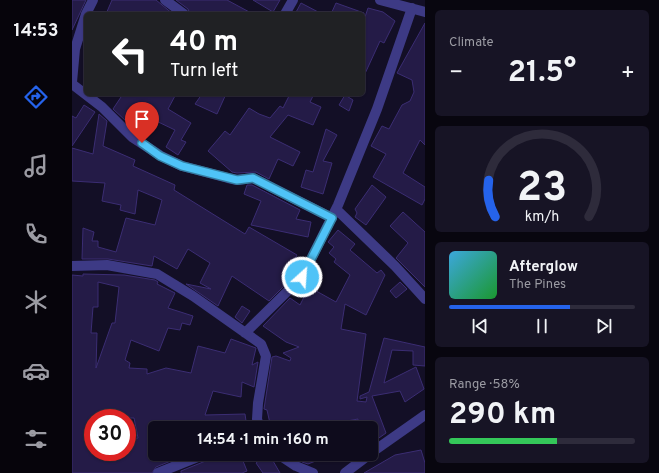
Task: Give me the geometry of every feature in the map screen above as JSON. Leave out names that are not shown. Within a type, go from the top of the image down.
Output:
[{"type":"street","points":[[87,12],[93,0]]},
{"type":"street","points":[[165,0],[181,12]]},
{"type":"street","points":[[286,12],[293,0]]},
{"type":"street","points":[[380,0],[425,12]]},
{"type":"street","points":[[245,332],[302,277],[334,213],[378,109],[412,8]]},
{"type":"street","points":[[84,20],[74,49],[72,83],[84,92]]},
{"type":"street","points":[[89,96],[102,106],[132,137],[160,156],[182,166],[228,178],[237,180],[253,178],[334,213],[395,266],[425,299]]},
{"type":"street","points":[[72,266],[107,265],[157,274],[193,296],[261,344],[266,356],[258,402],[258,421]]},
{"type":"street","points":[[378,448],[425,415]]},
{"type":"street","points":[[158,473],[188,461]]},
{"type":"street","points":[[288,461],[313,473]]},
{"type":"street","points":[[345,473],[361,461]]},
{"type":"building","points":[[72,0],[86,0],[72,30]]},
{"type":"building","points":[[112,0],[156,0],[171,12],[107,12]]},
{"type":"building","points":[[176,0],[227,0],[249,12],[189,12],[188,9]]},
{"type":"building","points":[[253,0],[280,0],[273,12]]},
{"type":"building","points":[[301,3],[318,12],[296,12]]},
{"type":"building","points":[[336,3],[361,12],[332,12]]},
{"type":"building","points":[[368,8],[383,12],[395,21],[384,43],[380,41],[365,74],[365,17]]},
{"type":"building","points":[[425,23],[425,145],[420,140],[403,173],[425,187],[425,199],[422,205],[373,177],[386,154],[371,146],[382,126],[389,129],[402,105],[410,101],[414,92],[412,80],[397,73]]},
{"type":"building","points":[[122,96],[175,96],[168,109],[191,123],[181,140],[186,142],[178,155],[166,147],[175,130],[152,119],[140,134],[113,109]]},
{"type":"building","points":[[201,96],[225,96],[217,114],[195,104]]},
{"type":"building","points":[[289,96],[313,96],[310,102],[321,107],[313,125],[288,115],[270,137],[300,152],[293,166],[278,159],[269,179],[256,172],[232,172],[208,151],[225,131],[230,135],[249,108],[270,118],[280,106],[283,108]]},
{"type":"building","points":[[344,96],[353,100],[349,111],[339,105]]},
{"type":"building","points":[[84,105],[95,112],[72,146],[72,116],[76,118]]},
{"type":"building","points":[[99,114],[107,121],[103,146],[135,160],[133,166],[175,185],[174,190],[245,234],[249,227],[297,255],[292,264],[299,268],[297,273],[294,275],[291,274],[285,285],[269,301],[232,276],[218,306],[186,284],[211,289],[200,283],[210,263],[188,249],[177,269],[154,256],[152,266],[108,259],[82,259],[83,228],[94,232],[92,241],[98,241],[98,247],[116,252],[126,218],[155,225],[162,200],[138,190],[135,214],[120,210],[121,205],[102,201],[105,183],[72,181],[72,148],[93,154]]},
{"type":"building","points":[[326,129],[337,135],[323,161],[332,163],[323,194],[301,187],[306,170],[313,172]]},
{"type":"building","points":[[247,185],[252,185],[300,210],[296,219],[311,222],[308,237],[251,225],[261,201],[244,194]]},
{"type":"building","points":[[372,185],[386,197],[366,225],[355,217],[357,213],[355,209]]},
{"type":"building","points":[[403,212],[425,232],[425,287],[396,258],[408,243],[390,226]]},
{"type":"building","points":[[338,230],[355,244],[350,250],[377,273],[381,270],[385,275],[366,315],[345,304],[341,329],[366,334],[357,401],[366,402],[367,397],[360,399],[360,396],[369,392],[384,338],[425,347],[425,366],[413,365],[413,351],[392,350],[384,383],[416,367],[424,389],[405,402],[400,391],[372,396],[386,433],[378,439],[378,421],[358,421],[358,419],[347,421],[269,421],[267,410],[264,409],[272,357],[276,356],[290,361],[291,358],[283,353],[299,347],[286,342],[263,326],[290,298],[300,305],[309,287],[336,302],[350,275],[334,262],[336,259],[329,253],[334,247],[328,242]]},
{"type":"building","points":[[72,275],[124,275],[155,280],[158,282],[157,284],[175,293],[168,308],[193,316],[190,325],[182,323],[180,330],[168,328],[159,351],[131,340],[125,360],[130,363],[129,368],[147,369],[147,374],[166,368],[191,373],[198,346],[225,353],[231,339],[256,348],[252,365],[258,362],[254,387],[242,382],[241,397],[213,391],[205,415],[245,414],[246,421],[148,421],[148,461],[171,461],[156,467],[152,473],[72,473]],"holes":[[[98,282],[119,287],[115,323],[112,323],[96,368],[97,333],[91,333],[93,307],[98,307]]]},
{"type":"building","points":[[400,282],[407,289],[396,298],[390,291]]},
{"type":"building","points":[[242,306],[250,311],[242,323],[235,317]]},
{"type":"building","points":[[421,450],[425,463],[425,473],[364,473],[395,455]]},
{"type":"building","points":[[206,461],[243,461],[247,471],[242,473],[181,473],[181,471]]},
{"type":"building","points":[[258,461],[273,461],[280,473],[263,473],[256,463]]},
{"type":"building","points":[[302,461],[316,461],[308,464]]},
{"type":"route","points":[[142,143],[160,156],[182,166],[237,180],[253,178],[332,218],[302,277]]}]
